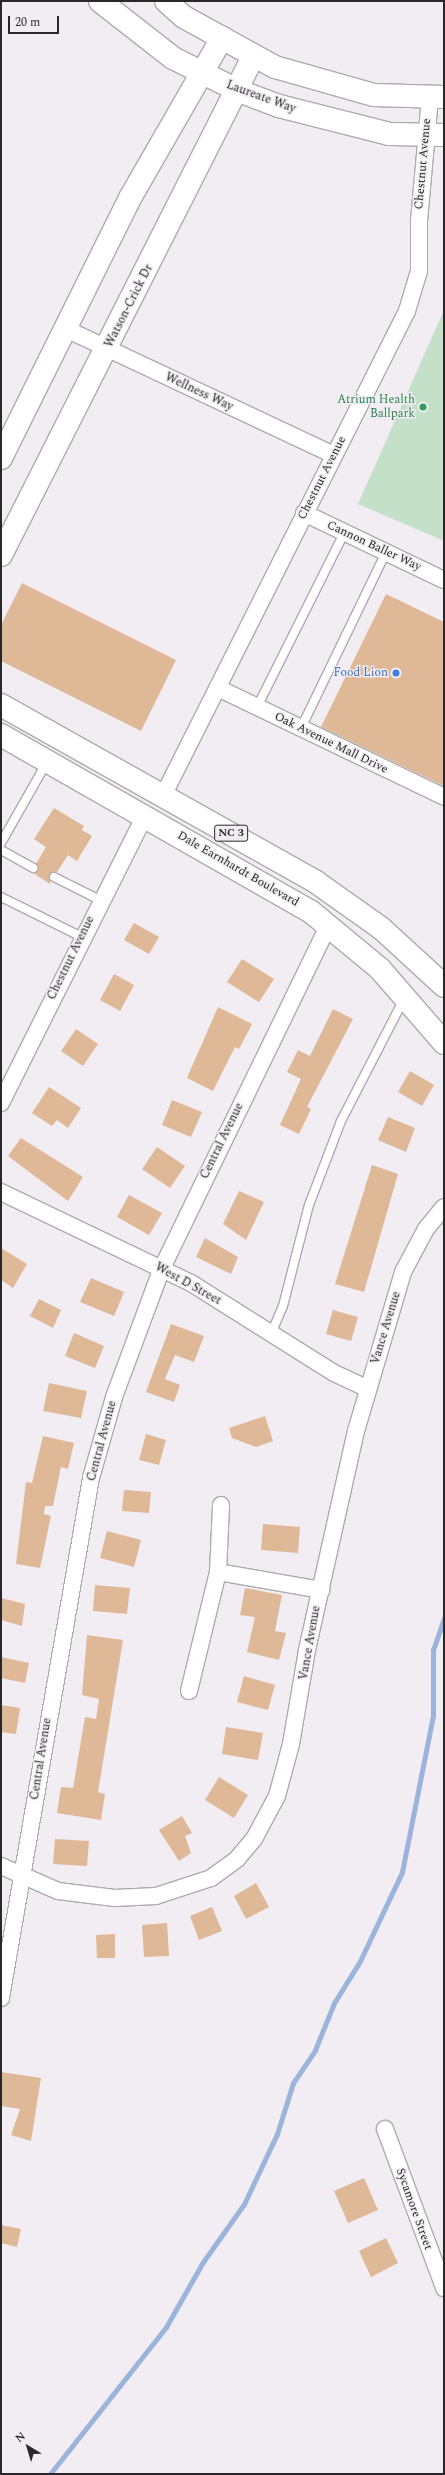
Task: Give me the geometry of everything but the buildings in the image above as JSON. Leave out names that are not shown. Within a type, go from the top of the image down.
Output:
[{"type":"main road","name":"Laureate Way","points":[[100,1],[199,73],[239,91],[279,106],[390,134],[435,135]]},
{"type":"main road","points":[[166,1],[184,17],[276,67],[374,95],[437,97]]},
{"type":"main road","points":[[1,458],[130,198],[199,73],[222,38]]},
{"type":"main road","name":"Watson-Crick Dr","points":[[1,556],[239,91],[254,55]]},
{"type":"main road","name":"NC 3","points":[[1,705],[342,899],[404,948],[444,986]]},
{"type":"main road","name":"Dale Earnhardt Boulevard","points":[[1,735],[266,883],[329,924],[406,996],[444,1043]]},
{"type":"street","name":"Chestnut Avenue","points":[[163,796],[304,513],[407,311],[419,271],[435,135],[437,97]]},
{"type":"street","name":"Wellness Way","points":[[66,329],[107,350],[334,455]]},
{"type":"street","name":"Cannon Baller Way","points":[[304,513],[444,580]]},
{"type":"street","name":"Oak Avenue Mall Drive","points":[[218,688],[444,797]]},
{"type":"street","name":"Chestnut Avenue","points":[[1,1103],[100,900],[145,815]]},
{"type":"street","name":"Central Avenue","points":[[1,1998],[91,1478],[114,1397],[162,1268],[329,924]]},
{"type":"street","name":"West D Street","points":[[1,1192],[162,1268],[334,1373],[368,1389]]},
{"type":"street","name":"Vance Avenue","points":[[22,1876],[58,1891],[115,1898],[156,1896],[211,1878],[237,1859],[254,1840],[277,1796],[291,1744],[320,1590],[368,1389],[403,1272],[426,1229],[444,1207]]},
{"type":"street","points":[[189,1690],[218,1572],[222,1505]]},
{"type":"street","points":[[218,1572],[320,1590]]},
{"type":"street","points":[[1,1866],[22,1876]]},
{"type":"street","name":"Sycamore Street","points":[[385,2129],[443,2283]]},
{"type":"lane","points":[[257,707],[344,533]]},
{"type":"lane","points":[[301,728],[386,552]]},
{"type":"lane","points":[[1,843],[48,761]]},
{"type":"lane","points":[[1,850],[33,868]]},
{"type":"lane","points":[[54,878],[100,900]]},
{"type":"lane","points":[[1,897],[82,937]]},
{"type":"lane","points":[[271,1334],[283,1306],[309,1205],[341,1121],[406,996]]},
{"type":"green space","name":"Atrium Health Ballpark","points":[[444,310],[444,541],[358,504]]},
{"type":"waterway","points":[[50,2474],[166,2327],[203,2262],[244,2204],[277,2134],[293,2083],[315,2050],[334,2003],[360,1961],[402,1872],[433,1715],[433,1650],[444,1618]]},
{"type":"place","name":"Atrium Health Ballpark","points":[[423,407]]},
{"type":"place","name":"Food Lion","points":[[396,673]]}]
